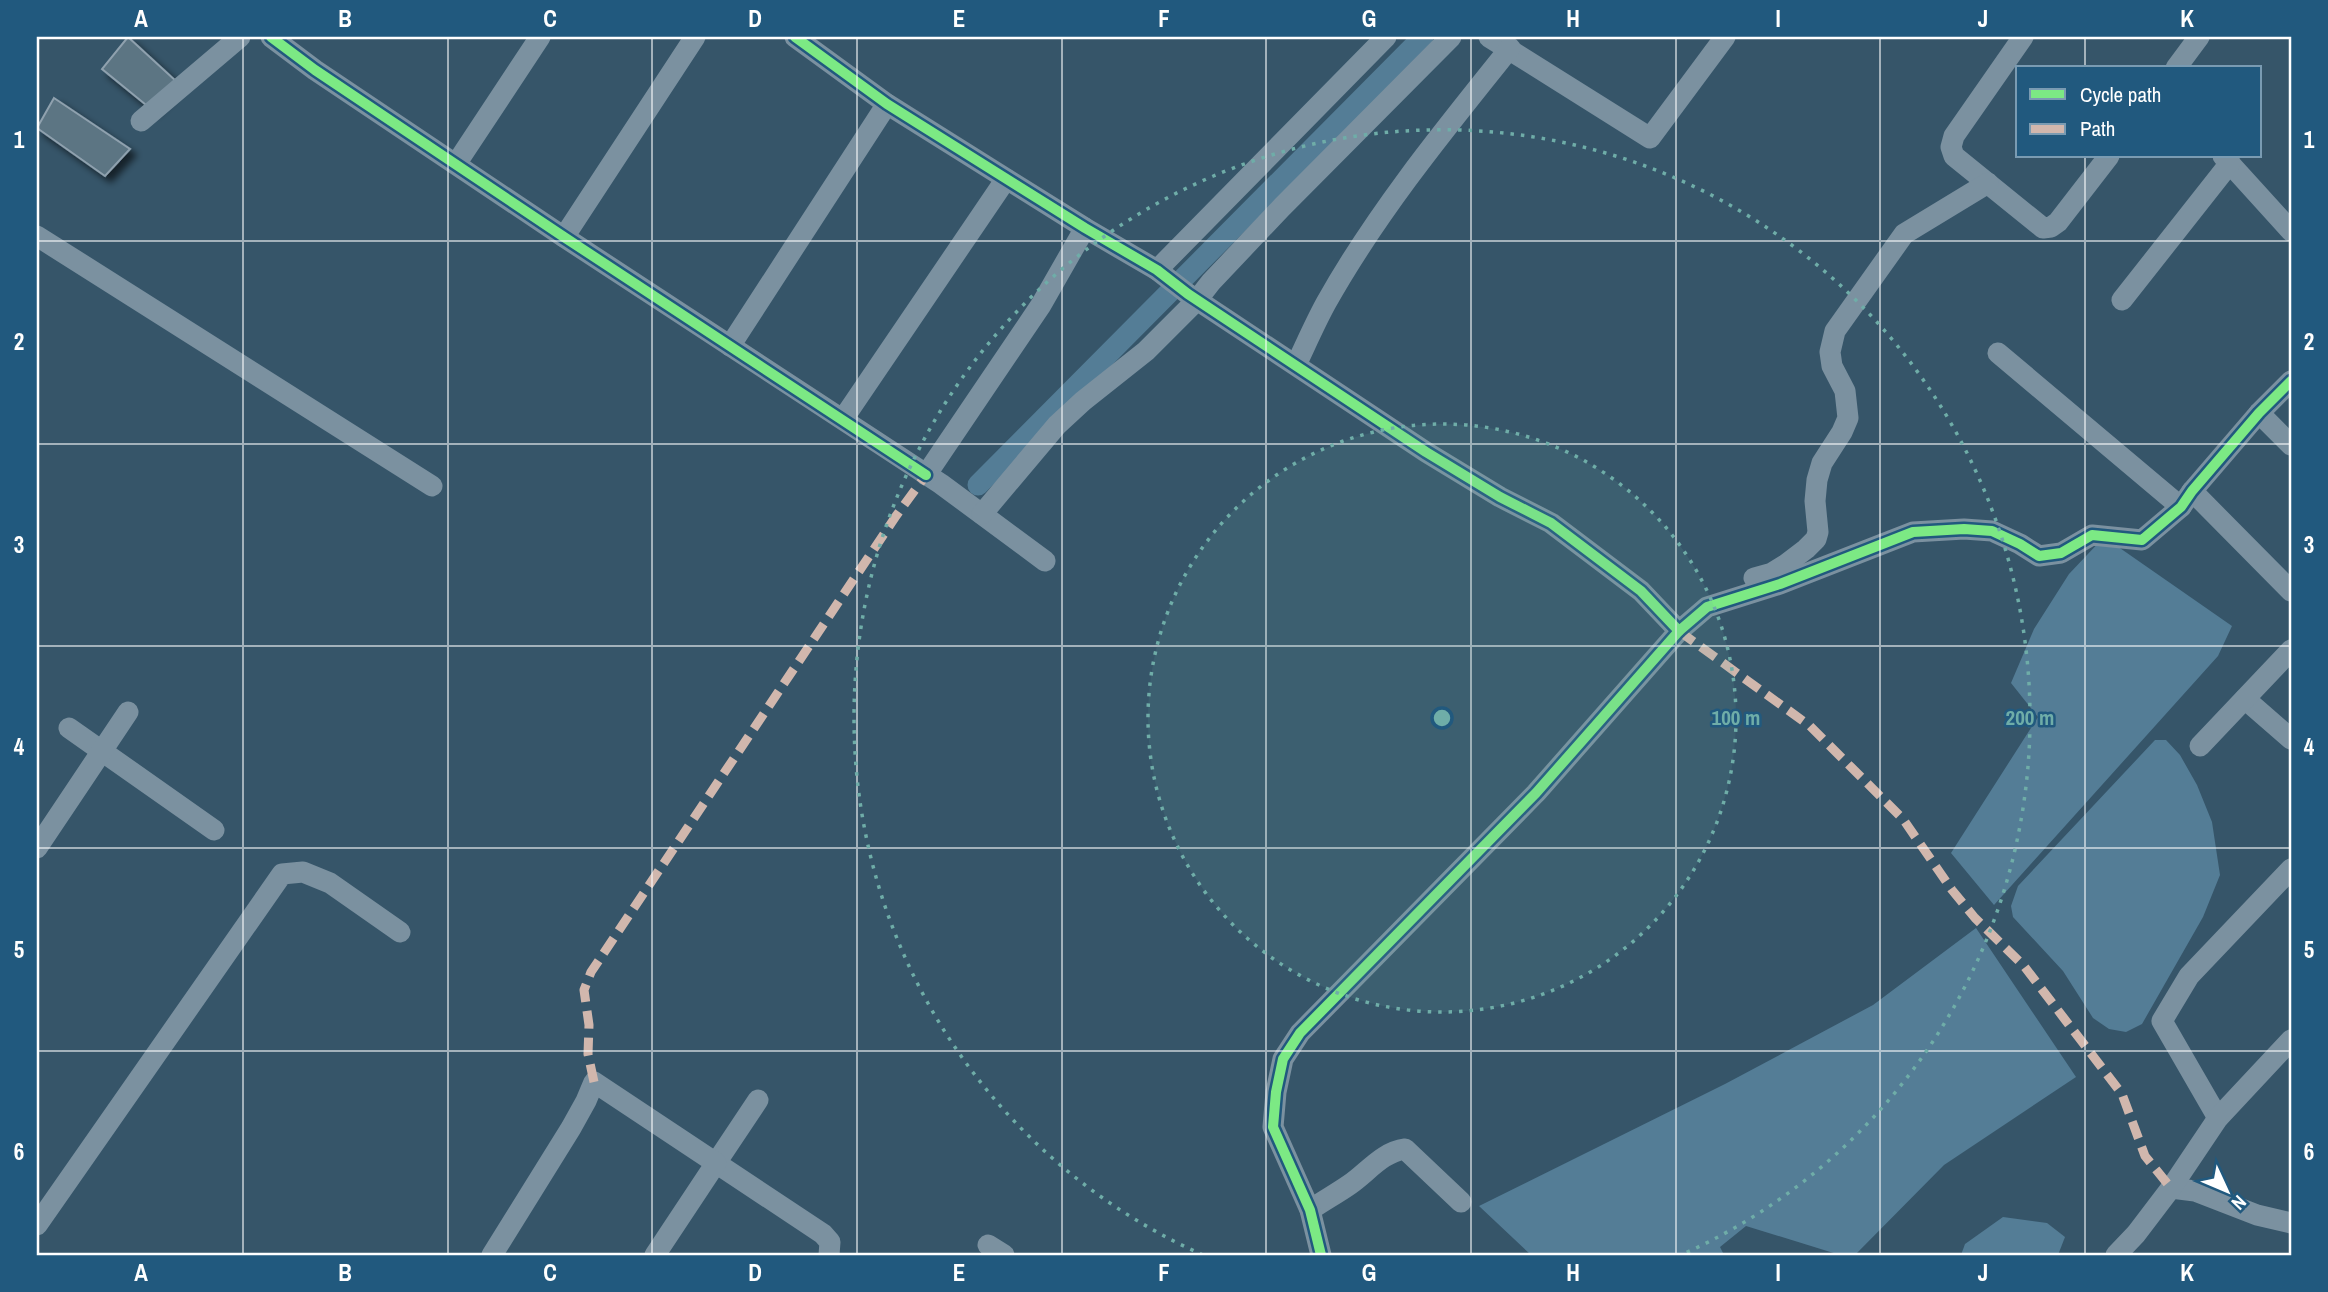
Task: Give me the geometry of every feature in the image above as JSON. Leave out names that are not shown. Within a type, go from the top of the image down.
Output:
[{"type":"street","points":[[142,121],[240,37]]},
{"type":"street","points":[[271,37],[315,70],[564,237],[926,475],[1045,561]]},
{"type":"street","points":[[456,164],[540,37]]},
{"type":"street","points":[[564,237],[695,37]]},
{"type":"street","points":[[795,37],[887,104],[1157,270],[1187,293],[1426,452],[1500,497],[1550,523],[1641,592],[1679,631]]},
{"type":"street","points":[[1157,270],[1386,37]]},
{"type":"street","points":[[982,514],[1057,425],[1146,351],[1187,293],[1211,282],[1451,37]]},
{"type":"street","points":[[1489,37],[1650,138],[1725,37]]},
{"type":"street","points":[[2023,37],[1954,136],[1951,147],[1954,156],[2043,228],[2051,228],[2058,222],[2107,158]]},
{"type":"street","points":[[2177,66],[2199,37]]},
{"type":"street","points":[[1296,365],[1327,302],[1374,229],[1420,162],[1510,48]]},
{"type":"street","points":[[730,346],[887,104]]},
{"type":"street","points":[[2122,300],[2226,159],[2291,231]]},
{"type":"street","points":[[843,419],[1006,178]]},
{"type":"street","points":[[1321,1255],[1310,1210],[1273,1128],[1276,1092],[1283,1059],[1300,1033],[1536,793],[1679,631],[1707,607],[1717,593],[1727,586],[1772,573],[1816,539],[1817,480],[1822,463],[1848,418],[1845,391],[1832,366],[1830,352],[1835,331],[1904,234],[1988,183]]},
{"type":"street","points":[[926,475],[1041,305],[1085,228]]},
{"type":"street","points":[[37,236],[432,486]]},
{"type":"street","points":[[1998,353],[2186,499],[2291,591]]},
{"type":"street","points":[[1707,607],[1780,584],[1913,531],[1992,531],[2039,556],[2061,553],[2092,535],[2143,540],[2186,499],[2291,381]]},
{"type":"street","points":[[2259,414],[2291,445]]},
{"type":"street","points":[[2200,746],[2291,650]]},
{"type":"street","points":[[2245,699],[2291,739]]},
{"type":"street","points":[[37,848],[128,712]]},
{"type":"street","points":[[69,728],[214,830]]},
{"type":"street","points":[[2218,1118],[2161,1021],[2189,976],[2291,869]]},
{"type":"street","points":[[37,1225],[282,874],[303,872],[330,883],[400,932]]},
{"type":"street","points":[[2116,1255],[2136,1234],[2171,1188],[2218,1118],[2291,1040]]},
{"type":"street","points":[[492,1255],[576,1119],[594,1082],[823,1234],[831,1242],[829,1255]]},
{"type":"street","points":[[656,1255],[758,1100]]},
{"type":"street","points":[[1310,1210],[1383,1158],[1396,1150],[1405,1149],[1461,1202]]},
{"type":"street","points":[[2171,1188],[2195,1191],[2257,1215],[2291,1223]]},
{"type":"water","points":[[2104,537],[2232,626],[2218,656],[1994,905],[1951,853],[2038,717],[2011,683],[2034,629],[2069,574]]},
{"type":"water","points":[[2155,740],[2166,740],[2180,755],[2197,785],[2212,822],[2220,875],[2203,917],[2142,1024],[2126,1032],[2109,1029],[2093,1018],[2063,971],[2013,917],[2011,906],[2018,886]]},
{"type":"water","points":[[1976,928],[2076,1077],[1944,1165],[1855,1255],[1840,1255],[1746,1226],[1720,1247],[1724,1255],[1531,1255],[1479,1206],[1725,1084],[1873,1005]]},
{"type":"water","points":[[2003,1217],[2047,1223],[2065,1237],[2058,1255],[1961,1255],[1965,1244]]},
{"type":"building","points":[[128,37],[177,82],[151,109],[102,69]]},
{"type":"building","points":[[54,98],[130,149],[105,176],[37,128]]},
{"type":"waterway","points":[[978,485],[1423,37]]},
{"type":"marked path","points":[[594,1082],[588,1054],[589,1025],[584,990],[591,972],[926,475]]},
{"type":"marked path","points":[[1679,631],[1810,726],[1903,819],[1952,890],[1975,918],[2024,966],[2122,1094],[2145,1156],[2171,1188]]},
{"type":"cycle path","points":[[271,37],[315,70],[564,237],[926,475]]},
{"type":"cycle path","points":[[795,37],[887,104],[1157,270],[1188,294],[1426,452],[1500,497],[1551,523],[1641,591],[1679,631],[1707,607],[1780,584],[1913,532],[1964,529],[1992,531],[2039,556],[2061,553],[2092,535],[2142,540],[2181,507],[2259,413],[2291,381]]},
{"type":"cycle path","points":[[1321,1255],[1310,1210],[1273,1127],[1276,1092],[1283,1059],[1300,1033],[1536,793],[1679,631]]}]
